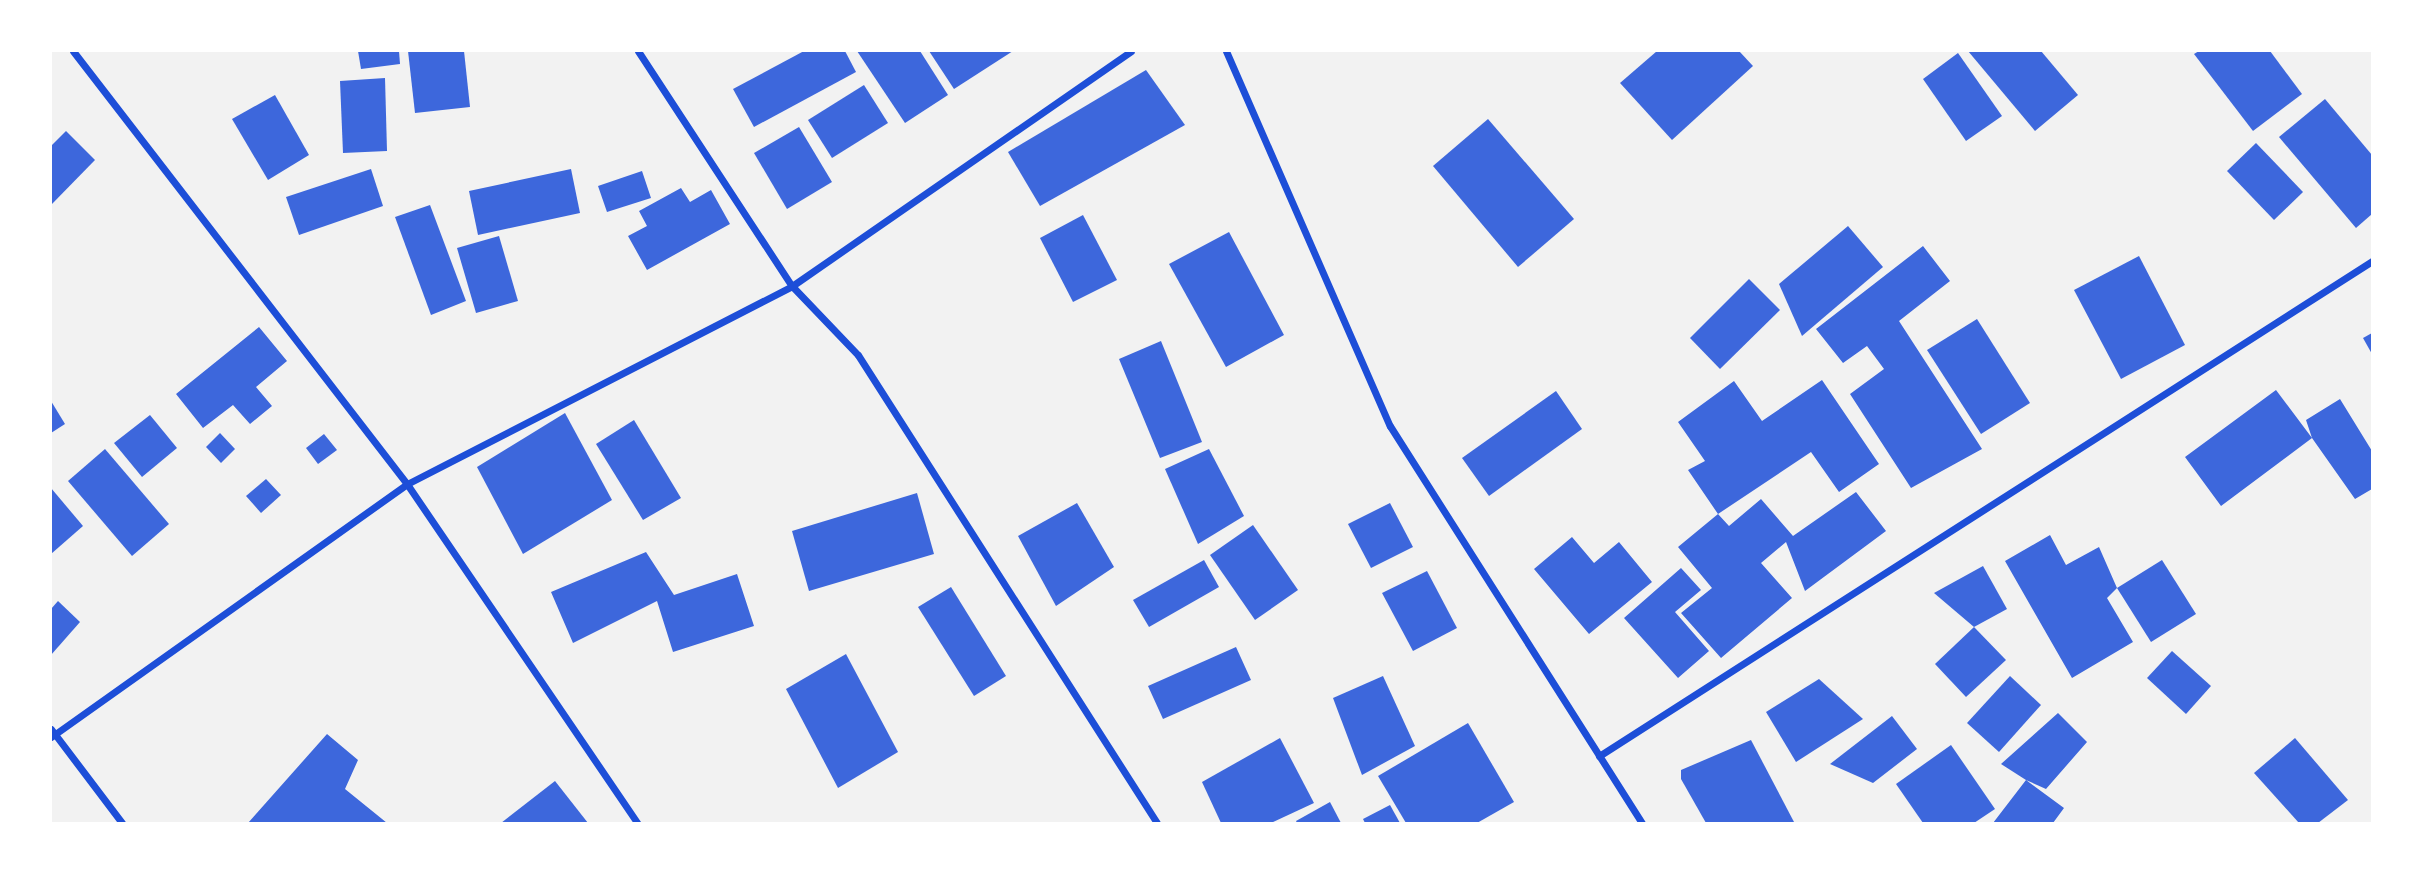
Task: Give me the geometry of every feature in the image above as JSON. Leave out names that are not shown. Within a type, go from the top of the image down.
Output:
[{"type":"street","points":[[73,51],[407,484],[637,823]]},
{"type":"street","points":[[638,51],[792,286],[858,355],[1157,823]]},
{"type":"street","points":[[122,823],[53,733],[407,484],[792,286],[1131,51]]},
{"type":"street","points":[[1226,51],[1390,426],[1642,823]]},
{"type":"street","points":[[1599,756],[2372,261]]},
{"type":"building","points":[[358,51],[399,51],[400,64],[361,69]]},
{"type":"building","points":[[408,51],[464,51],[470,107],[415,113]]},
{"type":"building","points":[[804,51],[845,51],[856,72],[754,127],[733,89]]},
{"type":"building","points":[[857,51],[920,51],[948,95],[905,123]]},
{"type":"building","points":[[929,51],[1013,51],[954,89]]},
{"type":"building","points":[[1657,51],[1739,51],[1753,66],[1672,140],[1620,83]]},
{"type":"building","points":[[1968,51],[2041,51],[2078,95],[2035,131]]},
{"type":"building","points":[[2199,51],[2270,51],[2302,94],[2253,131],[2194,54]]},
{"type":"building","points":[[1958,53],[2002,116],[1966,141],[1923,79]]},
{"type":"building","points":[[1146,70],[1185,125],[1040,206],[1008,152]]},
{"type":"building","points":[[385,78],[387,151],[343,153],[340,81]]},
{"type":"building","points":[[864,85],[888,123],[832,158],[808,120]]},
{"type":"building","points":[[275,95],[309,155],[268,180],[232,119]]},
{"type":"building","points":[[2325,99],[2372,155],[2372,214],[2356,228],[2279,137]]},
{"type":"building","points":[[1488,119],[1574,219],[1518,267],[1433,166]]},
{"type":"building","points":[[799,127],[832,182],[787,209],[754,153]]},
{"type":"building","points":[[66,131],[95,160],[51,205],[51,146]]},
{"type":"building","points":[[2256,143],[2303,192],[2274,220],[2227,171]]},
{"type":"building","points":[[371,169],[383,206],[299,235],[286,197]]},
{"type":"building","points":[[571,169],[580,213],[478,235],[469,191]]},
{"type":"building","points":[[642,171],[651,198],[607,212],[598,186]]},
{"type":"building","points":[[681,188],[690,202],[711,190],[730,224],[647,270],[628,236],[647,226],[639,211]]},
{"type":"building","points":[[430,205],[466,301],[431,315],[395,217]]},
{"type":"building","points":[[1083,215],[1117,280],[1073,302],[1040,238]]},
{"type":"building","points":[[1848,226],[1883,267],[1802,336],[1779,284]]},
{"type":"building","points":[[1229,232],[1284,335],[1226,367],[1169,264]]},
{"type":"building","points":[[499,236],[518,301],[476,313],[457,248]]},
{"type":"building","points":[[1923,246],[1950,281],[1899,321],[1982,449],[1911,488],[1850,394],[1884,369],[1867,346],[1843,363],[1816,329]]},
{"type":"building","points":[[2139,256],[2185,345],[2121,379],[2074,290]]},
{"type":"building","points":[[1749,279],[1780,310],[1720,369],[1690,338]]},
{"type":"building","points":[[1977,319],[2030,403],[1981,434],[1927,350]]},
{"type":"building","points":[[259,327],[287,361],[256,387],[272,406],[250,424],[233,405],[203,428],[176,394]]},
{"type":"building","points":[[2372,333],[2372,354],[2363,338]]},
{"type":"building","points":[[1161,341],[1202,442],[1160,458],[1119,359]]},
{"type":"building","points":[[1822,380],[1879,464],[1839,492],[1811,452],[1718,514],[1688,470],[1705,461],[1678,422],[1734,381],[1762,421]]},
{"type":"building","points":[[2276,390],[2312,438],[2221,506],[2185,457]]},
{"type":"building","points":[[1556,391],[1582,429],[1489,496],[1462,458]]},
{"type":"building","points":[[2340,399],[2372,451],[2372,489],[2355,499],[2312,438],[2306,420]]},
{"type":"building","points":[[51,401],[65,424],[51,433]]},
{"type":"building","points":[[565,413],[612,500],[523,554],[477,467]]},
{"type":"building","points":[[150,415],[177,448],[142,477],[114,443]]},
{"type":"building","points":[[634,420],[681,498],[643,520],[596,444]]},
{"type":"building","points":[[220,433],[235,449],[221,463],[206,447]]},
{"type":"building","points":[[324,434],[337,450],[318,464],[306,448]]},
{"type":"building","points":[[105,449],[169,524],[132,556],[68,481]]},
{"type":"building","points":[[1209,449],[1244,516],[1198,544],[1165,469]]},
{"type":"building","points":[[266,479],[281,495],[261,513],[246,496]]},
{"type":"building","points":[[51,488],[83,526],[51,554]]},
{"type":"building","points":[[1856,492],[1886,531],[1805,591],[1786,542],[1761,563],[1792,598],[1721,658],[1681,613],[1712,588],[1678,547],[1718,514],[1729,526],[1761,499],[1793,536]]},
{"type":"building","points":[[917,493],[934,554],[809,591],[792,531]]},
{"type":"building","points":[[1077,503],[1114,567],[1056,606],[1018,536]]},
{"type":"building","points":[[1390,503],[1413,547],[1371,568],[1348,524]]},
{"type":"building","points":[[1253,525],[1298,590],[1255,620],[1210,555]]},
{"type":"building","points":[[2050,535],[2066,565],[2099,547],[2117,588],[2107,598],[2133,642],[2072,678],[2005,561]]},
{"type":"building","points":[[1572,537],[1594,563],[1619,542],[1652,582],[1589,634],[1534,569]]},
{"type":"building","points":[[646,552],[674,595],[737,574],[754,626],[673,652],[657,601],[573,643],[551,592]]},
{"type":"building","points":[[1204,560],[1219,587],[1149,627],[1133,600]]},
{"type":"building","points":[[2162,560],[2196,614],[2151,642],[2117,588]]},
{"type":"building","points":[[1983,566],[2007,609],[1974,627],[1934,593]]},
{"type":"building","points":[[1681,568],[1701,590],[1675,612],[1709,651],[1678,678],[1624,618]]},
{"type":"building","points":[[1427,571],[1457,628],[1413,651],[1382,593]]},
{"type":"building","points":[[951,587],[1006,676],[974,696],[918,607]]},
{"type":"building","points":[[58,601],[80,622],[51,655],[51,609]]},
{"type":"building","points":[[1974,627],[2006,660],[1966,697],[1935,664]]},
{"type":"building","points":[[1236,647],[1251,680],[1163,719],[1148,686]]},
{"type":"building","points":[[2172,651],[2211,686],[2186,714],[2147,678]]},
{"type":"building","points":[[846,654],[898,752],[838,788],[786,689]]},
{"type":"building","points":[[1383,676],[1415,746],[1362,775],[1333,698]]},
{"type":"building","points":[[2010,676],[2041,705],[1999,752],[1967,723]]},
{"type":"building","points":[[1819,679],[1863,719],[1796,762],[1766,712]]},
{"type":"building","points":[[2058,713],[2087,742],[2046,789],[2001,764]]},
{"type":"building","points":[[1892,716],[1917,749],[1873,783],[1830,764]]},
{"type":"building","points":[[1468,723],[1514,802],[1477,823],[1406,823],[1378,776]]},
{"type":"building","points":[[327,734],[358,760],[345,789],[387,823],[248,823]]},
{"type":"building","points":[[1280,738],[1314,803],[1271,823],[1221,823],[1202,782]]},
{"type":"building","points":[[2295,738],[2348,800],[2318,823],[2299,823],[2254,773]]},
{"type":"building","points":[[1751,740],[1794,822],[1706,823],[1681,779],[1681,770]]},
{"type":"building","points":[[1951,745],[1995,809],[1974,823],[1923,823],[1896,784]]},
{"type":"building","points":[[2026,780],[2064,808],[2053,823],[1993,823]]},
{"type":"building","points":[[555,781],[588,823],[501,823]]},
{"type":"building","points":[[1330,802],[1341,823],[1297,823],[1296,821]]},
{"type":"building","points":[[1390,805],[1400,823],[1365,823],[1363,819]]}]
